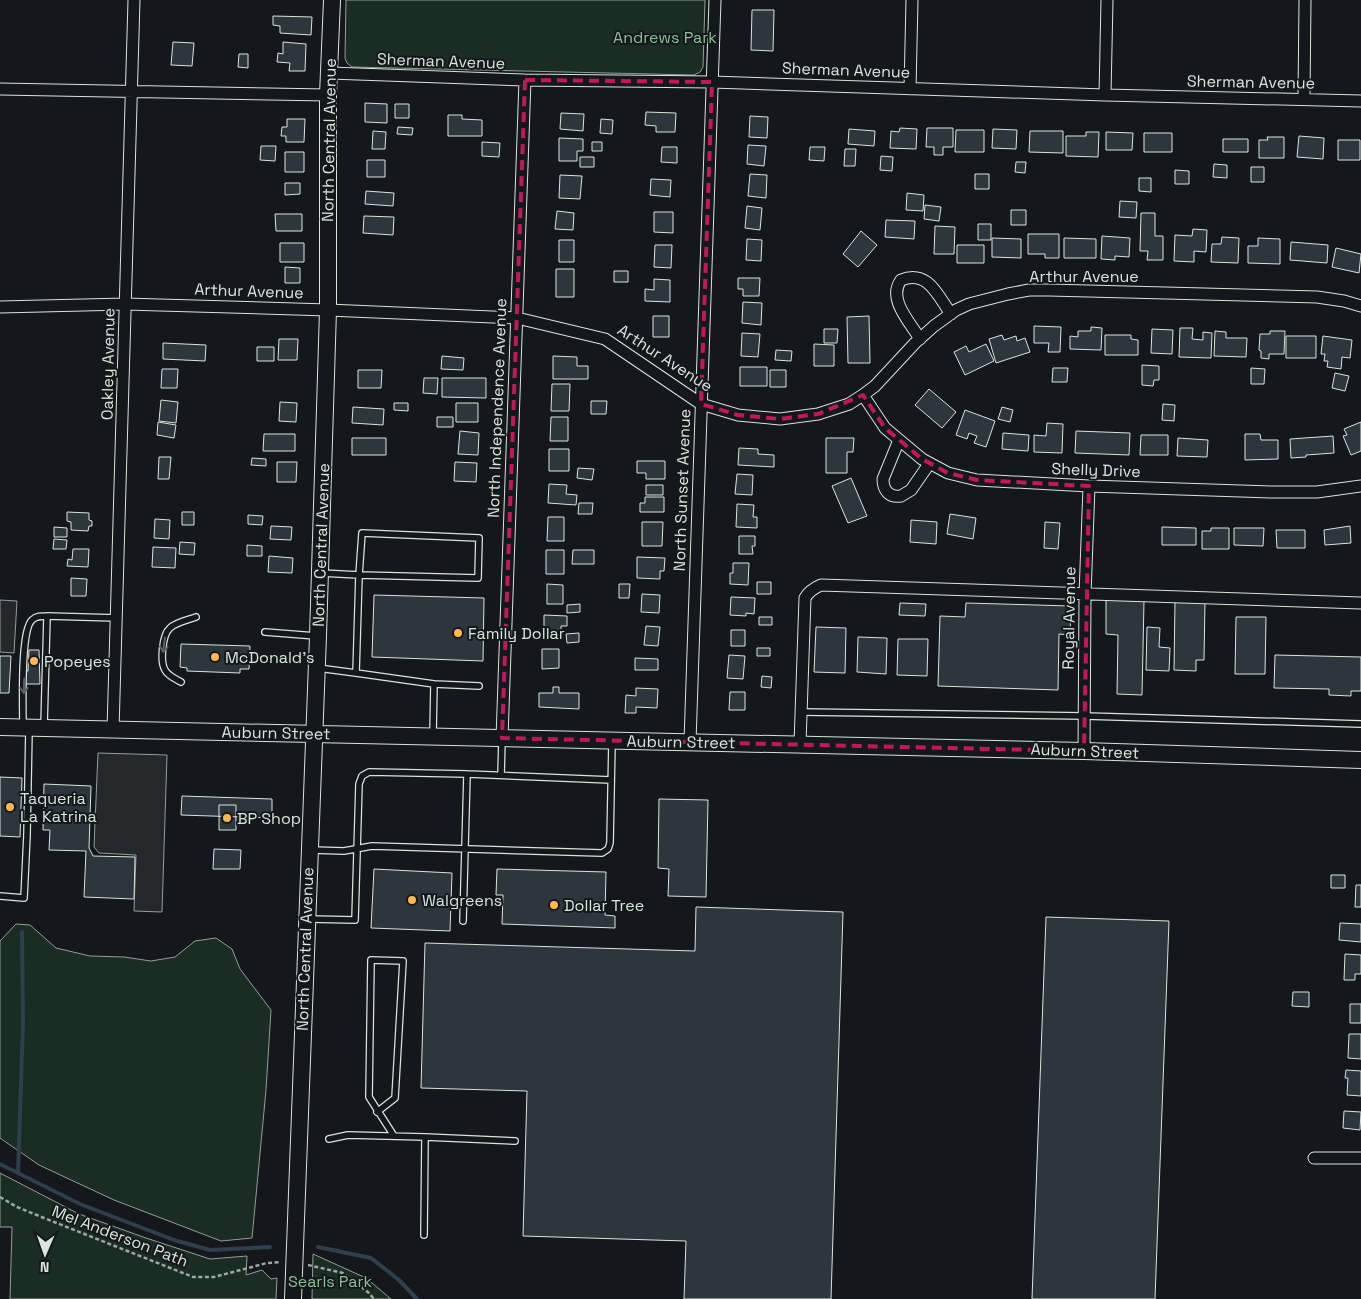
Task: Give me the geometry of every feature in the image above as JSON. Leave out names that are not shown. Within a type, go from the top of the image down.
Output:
[{"type":"main road","name":"North Central Avenue","points":[[293,1299],[317,668],[328,310],[328,95],[332,0]]},
{"type":"main road","name":"Auburn Street","points":[[0,727],[800,744],[1361,760]]},
{"type":"street","name":"Oakley Avenue","points":[[113,730],[134,0]]},
{"type":"street","name":"North Sunset Avenue","points":[[690,742],[715,0]]},
{"type":"street","points":[[910,89],[912,0]]},
{"type":"street","points":[[1105,95],[1107,0]]},
{"type":"street","points":[[1304,99],[1306,0]]},
{"type":"street","name":"Sherman Avenue","points":[[330,73],[525,80],[712,82],[1361,101]]},
{"type":"street","name":"North Independence Avenue","points":[[502,738],[525,80]]},
{"type":"street","points":[[0,89],[328,95]]},
{"type":"street","points":[[920,339],[899,305],[896,296],[896,286],[901,280],[914,277],[922,278],[928,282],[951,314]]},
{"type":"street","name":"Arthur Avenue","points":[[0,307],[125,304],[517,318],[605,339],[701,404],[738,415],[780,419],[818,414],[849,404],[875,386],[920,339],[951,314],[968,304],[1029,290],[1317,297],[1361,306]]},
{"type":"street","name":"Shelly Drive","points":[[863,395],[885,428],[912,452],[929,464],[948,473],[977,480],[1089,486],[1317,492],[1361,486]]},
{"type":"street","points":[[899,440],[884,471],[885,491],[890,495],[901,496],[911,490],[929,464]]},
{"type":"street","name":"Royal Avenue","points":[[1084,751],[1085,595],[1089,486]]},
{"type":"street","points":[[800,744],[805,598],[807,593],[813,588],[821,585],[1361,603]]},
{"type":"street","points":[[1314,1158],[1361,1158]]},
{"type":"lane","points":[[320,573],[359,575],[478,578],[479,538],[362,533],[359,575],[356,673]]},
{"type":"lane","points":[[32,728],[26,635],[32,620],[39,616],[117,618]]},
{"type":"lane","points":[[0,896],[24,898],[32,728],[46,616]]},
{"type":"lane","points":[[181,682],[165,672],[163,645],[165,636],[171,627],[196,617]]},
{"type":"lane","points":[[265,632],[318,636]]},
{"type":"lane","points":[[317,668],[434,684],[479,686]]},
{"type":"lane","points":[[432,736],[434,684]]},
{"type":"lane","points":[[801,712],[1084,716],[1361,724]]},
{"type":"lane","points":[[501,776],[502,738]]},
{"type":"lane","points":[[309,850],[344,851],[372,846],[606,852],[610,843],[612,740]]},
{"type":"lane","points":[[306,919],[355,920],[359,784],[362,776],[369,772],[611,780]]},
{"type":"lane","points":[[462,922],[467,774]]},
{"type":"lane","points":[[377,1112],[396,1098],[404,961],[371,960],[369,1097],[377,1112],[394,1136]]},
{"type":"lane","points":[[330,1140],[348,1135],[515,1141]]},
{"type":"lane","points":[[424,1235],[425,1137]]},
{"type":"path","name":"Mel Anderson Path","points":[[0,1197],[17,1207],[193,1276],[214,1277],[267,1263],[294,1262],[343,1273],[374,1299]]},
{"type":"highlighted area","points":[[525,80],[712,82],[701,404],[738,415],[780,419],[818,414],[863,395],[885,428],[922,459],[948,473],[977,480],[1089,486],[1084,751],[502,738]]},
{"type":"green space","name":"Andrews Park","points":[[346,0],[705,0],[703,67],[700,72],[694,75],[352,67],[345,58]]},
{"type":"green space","points":[[16,924],[30,925],[56,948],[90,956],[124,957],[151,961],[175,957],[195,941],[216,938],[232,949],[240,969],[271,1010],[266,1090],[252,1238],[221,1241],[114,1200],[39,1165],[0,1138],[0,941]]},
{"type":"green space","points":[[0,1173],[79,1214],[146,1238],[210,1259],[247,1256],[246,1275],[262,1270],[271,1279],[277,1278],[276,1299],[10,1299],[12,1227],[0,1227]]},
{"type":"green space","name":"Searls Park","points":[[313,1254],[366,1278],[391,1299],[312,1299]]},
{"type":"shaded area","points":[[0,600],[17,601],[14,653],[0,652]]},
{"type":"shaded area","points":[[98,753],[167,755],[162,912],[134,911],[136,855],[99,853],[94,847]]},
{"type":"building","points":[[752,10],[774,10],[773,51],[751,50]]},
{"type":"building","points":[[273,16],[312,17],[311,35],[280,33],[280,26],[273,25]]},
{"type":"building","points":[[173,42],[194,43],[192,66],[171,65]]},
{"type":"building","points":[[283,42],[306,44],[305,71],[289,71],[290,63],[277,62],[278,53],[283,54]]},
{"type":"building","points":[[239,54],[248,54],[248,68],[238,67]]},
{"type":"building","points":[[365,103],[387,104],[387,123],[365,122]]},
{"type":"building","points":[[395,104],[409,104],[409,118],[395,118]]},
{"type":"building","points":[[646,112],[676,113],[675,132],[656,132],[656,126],[645,125]]},
{"type":"building","points":[[561,113],[584,114],[583,131],[560,129]]},
{"type":"building","points":[[448,115],[462,115],[462,119],[482,120],[482,136],[448,136]]},
{"type":"building","points":[[750,116],[768,117],[767,138],[749,137]]},
{"type":"building","points":[[287,119],[305,119],[304,142],[286,142],[286,136],[281,136],[282,127],[287,127]]},
{"type":"building","points":[[601,119],[613,120],[612,134],[600,133]]},
{"type":"building","points":[[398,127],[413,128],[412,135],[397,134]]},
{"type":"building","points":[[900,128],[917,129],[916,149],[890,148],[891,131],[899,132]]},
{"type":"building","points":[[927,128],[953,128],[953,147],[943,147],[943,155],[934,155],[934,147],[926,147]]},
{"type":"building","points":[[849,129],[875,131],[874,146],[848,144]]},
{"type":"building","points":[[993,129],[1017,130],[1016,149],[992,148]]},
{"type":"building","points":[[956,130],[984,130],[984,152],[955,152]]},
{"type":"building","points":[[373,131],[386,132],[385,149],[372,149]]},
{"type":"building","points":[[1030,131],[1063,131],[1063,153],[1029,152]]},
{"type":"building","points":[[1086,132],[1099,132],[1098,157],[1066,156],[1066,136],[1086,136]]},
{"type":"building","points":[[1106,132],[1133,133],[1132,150],[1106,150]]},
{"type":"building","points":[[1144,133],[1172,133],[1172,152],[1144,152]]},
{"type":"building","points":[[1299,136],[1324,138],[1323,159],[1297,157]]},
{"type":"building","points":[[1267,137],[1284,137],[1284,158],[1259,158],[1259,140],[1268,140]]},
{"type":"building","points":[[559,138],[583,139],[583,151],[577,151],[577,161],[559,161]]},
{"type":"building","points":[[1223,139],[1248,139],[1248,152],[1223,152]]},
{"type":"building","points":[[1338,140],[1360,140],[1360,160],[1338,160]]},
{"type":"building","points":[[482,142],[500,143],[499,157],[482,156]]},
{"type":"building","points":[[592,142],[602,142],[602,151],[592,151]]},
{"type":"building","points":[[748,145],[766,146],[764,166],[747,164]]},
{"type":"building","points":[[261,146],[276,146],[275,161],[260,160]]},
{"type":"building","points":[[662,147],[677,147],[677,163],[661,162]]},
{"type":"building","points":[[810,147],[825,147],[824,161],[809,160]]},
{"type":"building","points":[[845,149],[856,149],[855,166],[844,166]]},
{"type":"building","points":[[285,152],[304,152],[304,172],[285,172]]},
{"type":"building","points":[[881,156],[893,157],[892,171],[880,170]]},
{"type":"building","points":[[580,157],[594,157],[594,167],[580,167]]},
{"type":"building","points":[[367,160],[385,160],[385,177],[367,177]]},
{"type":"building","points":[[1016,162],[1026,162],[1025,173],[1015,172]]},
{"type":"building","points":[[1214,164],[1227,165],[1227,178],[1213,177]]},
{"type":"building","points":[[1251,167],[1264,167],[1264,182],[1251,182]]},
{"type":"building","points":[[1175,170],[1189,171],[1189,184],[1175,184]]},
{"type":"building","points":[[750,174],[767,175],[766,198],[748,196]]},
{"type":"building","points":[[975,174],[989,174],[989,189],[975,189]]},
{"type":"building","points":[[560,175],[582,176],[580,199],[559,198]]},
{"type":"building","points":[[1139,178],[1151,178],[1151,192],[1139,191]]},
{"type":"building","points":[[651,179],[671,180],[670,197],[650,195]]},
{"type":"building","points":[[285,183],[300,183],[300,194],[285,195]]},
{"type":"building","points":[[366,191],[394,193],[393,206],[365,204]]},
{"type":"building","points":[[907,193],[924,195],[923,211],[906,210]]},
{"type":"building","points":[[1120,201],[1137,202],[1136,218],[1119,217]]},
{"type":"building","points":[[925,205],[941,207],[939,221],[924,219]]},
{"type":"building","points":[[747,206],[762,208],[760,230],[745,228]]},
{"type":"building","points":[[1011,210],[1026,210],[1026,225],[1011,225]]},
{"type":"building","points":[[557,211],[574,213],[573,230],[555,229]]},
{"type":"building","points":[[654,212],[673,212],[673,233],[654,232]]},
{"type":"building","points":[[1141,213],[1155,213],[1155,236],[1163,236],[1163,260],[1147,260],[1148,251],[1140,251]]},
{"type":"building","points":[[275,214],[302,214],[302,231],[276,231]]},
{"type":"building","points":[[364,216],[394,217],[393,235],[363,233]]},
{"type":"building","points":[[886,220],[915,221],[914,239],[885,237]]},
{"type":"building","points":[[978,224],[991,224],[991,240],[978,240]]},
{"type":"building","points":[[935,226],[955,227],[954,254],[934,254]]},
{"type":"building","points":[[1193,229],[1207,230],[1206,252],[1194,251],[1194,262],[1174,261],[1175,235],[1192,236]]},
{"type":"building","points":[[861,231],[877,245],[858,267],[843,254]]},
{"type":"building","points":[[1028,234],[1059,234],[1059,258],[1045,258],[1045,254],[1028,254]]},
{"type":"building","points":[[1102,236],[1130,238],[1129,257],[1115,256],[1115,260],[1101,259]]},
{"type":"building","points":[[1222,237],[1239,238],[1238,263],[1211,262],[1212,244],[1221,244]]},
{"type":"building","points":[[992,238],[1021,239],[1021,258],[992,257]]},
{"type":"building","points":[[1064,238],[1096,239],[1096,258],[1064,258]]},
{"type":"building","points":[[1258,238],[1280,239],[1280,264],[1248,263],[1248,246],[1258,246]]},
{"type":"building","points":[[747,239],[762,240],[761,261],[746,260]]},
{"type":"building","points":[[559,240],[574,240],[574,262],[559,262]]},
{"type":"building","points":[[1291,242],[1328,245],[1327,263],[1290,260]]},
{"type":"building","points":[[280,243],[304,243],[304,262],[280,262]]},
{"type":"building","points":[[655,245],[672,245],[671,268],[654,267]]},
{"type":"building","points":[[957,245],[984,245],[984,263],[957,263]]},
{"type":"building","points":[[1336,248],[1361,254],[1359,273],[1332,267]]},
{"type":"building","points":[[285,267],[300,268],[300,283],[285,283]]},
{"type":"building","points":[[556,269],[574,269],[574,297],[556,297]]},
{"type":"building","points":[[614,271],[628,271],[628,282],[614,282]]},
{"type":"building","points":[[738,278],[760,278],[759,296],[743,296],[743,289],[738,289]]},
{"type":"building","points":[[654,279],[670,280],[670,302],[645,301],[645,289],[654,290]]},
{"type":"building","points":[[743,302],[762,303],[761,325],[742,323]]},
{"type":"building","points":[[653,316],[669,316],[669,337],[653,337]]},
{"type":"building","points":[[869,316],[870,363],[848,363],[847,317]]},
{"type":"building","points":[[1034,326],[1061,327],[1060,352],[1048,352],[1049,343],[1034,343]]},
{"type":"building","points":[[1091,327],[1102,328],[1101,350],[1070,349],[1070,336],[1078,337],[1078,331],[1091,331]]},
{"type":"building","points":[[1180,328],[1193,328],[1192,339],[1203,340],[1203,332],[1212,333],[1211,358],[1179,357]]},
{"type":"building","points":[[824,329],[838,329],[837,343],[824,343]]},
{"type":"building","points":[[1152,329],[1173,330],[1172,354],[1151,353]]},
{"type":"building","points":[[1215,331],[1226,332],[1226,338],[1247,338],[1246,357],[1214,356]]},
{"type":"building","points":[[1270,331],[1285,331],[1284,354],[1269,354],[1269,359],[1261,358],[1261,351],[1259,350],[1260,334],[1270,334]]},
{"type":"building","points":[[742,333],[760,334],[758,357],[741,356]]},
{"type":"building","points":[[1002,335],[1004,340],[1016,336],[1017,341],[1025,338],[1030,352],[996,363],[989,339]]},
{"type":"building","points":[[1105,335],[1131,335],[1131,339],[1138,340],[1138,355],[1105,355]]},
{"type":"building","points":[[1286,336],[1316,336],[1316,358],[1286,358]]},
{"type":"building","points":[[1323,336],[1352,340],[1350,358],[1342,357],[1341,369],[1327,367],[1328,361],[1324,361],[1325,354],[1321,354]]},
{"type":"building","points":[[279,339],[298,339],[297,360],[278,360]]},
{"type":"building","points":[[163,343],[206,345],[205,361],[163,359]]},
{"type":"building","points":[[814,344],[834,345],[834,366],[814,366]]},
{"type":"building","points":[[986,344],[994,361],[965,375],[954,352],[966,346],[969,352]]},
{"type":"building","points":[[257,347],[274,347],[274,361],[257,361]]},
{"type":"building","points":[[776,350],[792,351],[791,361],[775,360]]},
{"type":"building","points":[[442,356],[464,358],[463,370],[441,369]]},
{"type":"building","points":[[553,356],[577,357],[577,366],[588,366],[588,379],[553,379]]},
{"type":"building","points":[[1142,365],[1159,366],[1159,380],[1154,380],[1153,386],[1142,385]]},
{"type":"building","points":[[740,367],[767,367],[767,386],[740,386]]},
{"type":"building","points":[[1053,368],[1068,368],[1067,382],[1052,382]]},
{"type":"building","points":[[1251,368],[1265,369],[1264,384],[1251,384]]},
{"type":"building","points":[[162,369],[178,369],[177,388],[161,388]]},
{"type":"building","points":[[358,370],[382,370],[381,388],[358,388]]},
{"type":"building","points":[[770,370],[786,370],[786,387],[770,387]]},
{"type":"building","points":[[1335,373],[1349,376],[1345,391],[1332,388]]},
{"type":"building","points":[[424,378],[438,378],[437,394],[423,393]]},
{"type":"building","points":[[442,378],[486,378],[486,398],[442,397]]},
{"type":"building","points":[[552,384],[570,384],[569,411],[551,411]]},
{"type":"building","points":[[929,389],[956,412],[942,428],[915,405]]},
{"type":"building","points":[[161,400],[178,402],[176,423],[159,421]]},
{"type":"building","points":[[591,401],[607,401],[606,414],[591,414]]},
{"type":"building","points":[[280,402],[297,403],[296,422],[279,421]]},
{"type":"building","points":[[394,403],[408,403],[408,411],[394,410]]},
{"type":"building","points":[[456,403],[478,403],[478,422],[456,422]]},
{"type":"building","points":[[1163,404],[1175,405],[1174,421],[1162,420]]},
{"type":"building","points":[[353,407],[384,409],[383,425],[352,423]]},
{"type":"building","points":[[1002,407],[1013,410],[1010,422],[998,419]]},
{"type":"building","points":[[965,410],[995,421],[986,447],[974,443],[977,436],[969,433],[967,439],[956,435]]},
{"type":"building","points":[[437,417],[453,417],[453,427],[437,427]]},
{"type":"building","points":[[551,417],[568,417],[568,441],[550,441]]},
{"type":"building","points":[[158,422],[176,425],[174,438],[157,435]]},
{"type":"building","points":[[1361,422],[1361,451],[1351,455],[1343,436],[1347,435],[1344,429]]},
{"type":"building","points":[[1047,423],[1063,424],[1062,453],[1034,452],[1034,435],[1046,436]]},
{"type":"building","points":[[460,431],[479,433],[478,455],[458,454]]},
{"type":"building","points":[[1076,431],[1130,433],[1129,455],[1075,453]]},
{"type":"building","points":[[1003,433],[1029,435],[1028,451],[1002,449]]},
{"type":"building","points":[[264,434],[295,434],[295,451],[263,451]]},
{"type":"building","points":[[1245,434],[1260,434],[1261,440],[1278,440],[1278,459],[1245,460]]},
{"type":"building","points":[[1141,435],[1168,435],[1168,455],[1140,455]]},
{"type":"building","points":[[1333,436],[1334,453],[1291,458],[1290,439]]},
{"type":"building","points":[[352,438],[386,438],[386,455],[352,455]]},
{"type":"building","points":[[826,438],[854,438],[853,452],[847,452],[847,473],[826,473]]},
{"type":"building","points":[[1178,438],[1208,440],[1207,457],[1177,456]]},
{"type":"building","points":[[739,448],[758,449],[758,454],[774,455],[774,467],[738,465]]},
{"type":"building","points":[[549,449],[569,449],[569,471],[549,471]]},
{"type":"building","points":[[159,457],[171,457],[169,479],[158,479]]},
{"type":"building","points":[[252,458],[266,459],[266,466],[251,465]]},
{"type":"building","points":[[637,461],[665,461],[665,479],[646,479],[646,473],[637,473]]},
{"type":"building","points":[[277,462],[297,462],[296,482],[277,482]]},
{"type":"building","points":[[455,462],[477,463],[476,482],[454,481]]},
{"type":"building","points":[[578,468],[594,469],[592,480],[577,478]]},
{"type":"building","points":[[737,474],[753,475],[752,495],[735,494]]},
{"type":"building","points":[[851,478],[867,516],[848,523],[832,486]]},
{"type":"building","points":[[549,484],[567,485],[566,494],[577,495],[576,505],[548,503]]},
{"type":"building","points":[[646,485],[663,485],[663,495],[646,495]]},
{"type":"building","points":[[645,497],[664,497],[664,512],[640,512],[640,503],[645,503]]},
{"type":"building","points":[[579,503],[593,503],[592,514],[578,514]]},
{"type":"building","points":[[737,504],[754,505],[753,517],[757,517],[757,528],[736,527]]},
{"type":"building","points":[[67,512],[89,513],[89,520],[92,521],[92,526],[89,526],[88,531],[71,530],[71,522],[67,521]]},
{"type":"building","points":[[182,512],[194,512],[194,525],[182,525]]},
{"type":"building","points":[[950,514],[976,518],[973,539],[947,534]]},
{"type":"building","points":[[248,515],[263,516],[262,525],[248,524]]},
{"type":"building","points":[[548,517],[564,517],[564,541],[547,541]]},
{"type":"building","points":[[155,519],[170,520],[169,539],[154,538]]},
{"type":"building","points":[[911,520],[937,522],[936,544],[910,542]]},
{"type":"building","points":[[642,522],[663,522],[662,546],[642,546]]},
{"type":"building","points":[[1045,522],[1060,523],[1058,549],[1044,548]]},
{"type":"building","points":[[271,526],[292,527],[291,540],[270,539]]},
{"type":"building","points":[[1350,526],[1351,543],[1325,545],[1324,530]]},
{"type":"building","points":[[54,527],[67,528],[67,537],[54,537]]},
{"type":"building","points":[[1162,527],[1196,528],[1196,545],[1162,545]]},
{"type":"building","points":[[1211,528],[1229,528],[1229,549],[1202,549],[1202,531],[1211,531]]},
{"type":"building","points":[[1234,528],[1264,528],[1263,546],[1234,545]]},
{"type":"building","points":[[1276,530],[1305,530],[1305,548],[1277,548]]},
{"type":"building","points":[[739,536],[755,536],[755,546],[752,546],[753,554],[739,554]]},
{"type":"building","points":[[54,539],[67,540],[66,549],[53,549]]},
{"type":"building","points":[[180,542],[195,543],[194,555],[179,554]]},
{"type":"building","points":[[247,545],[262,546],[262,556],[247,556]]},
{"type":"building","points":[[153,547],[176,548],[175,568],[152,567]]},
{"type":"building","points":[[73,549],[89,549],[88,567],[67,566],[68,559],[72,560]]},
{"type":"building","points":[[546,550],[564,550],[564,574],[546,574]]},
{"type":"building","points":[[573,550],[594,550],[594,564],[572,564]]},
{"type":"building","points":[[269,556],[293,558],[292,573],[268,572]]},
{"type":"building","points":[[637,557],[665,558],[664,571],[660,571],[660,579],[637,578]]},
{"type":"building","points":[[733,563],[749,563],[748,585],[730,584],[730,573],[733,573]]},
{"type":"building","points":[[71,578],[87,579],[86,596],[71,596]]},
{"type":"building","points":[[757,582],[771,582],[771,594],[757,594]]},
{"type":"building","points":[[547,584],[563,585],[563,604],[547,604]]},
{"type":"building","points":[[619,584],[630,584],[629,598],[619,598]]},
{"type":"building","points":[[642,594],[660,595],[659,613],[641,612]]},
{"type":"building","points":[[374,595],[484,598],[483,661],[372,657]]},
{"type":"building","points":[[731,597],[755,598],[754,614],[746,613],[746,616],[730,615]]},
{"type":"building","points":[[1106,600],[1144,601],[1142,695],[1117,694],[1118,635],[1106,634]]},
{"type":"building","points":[[1175,601],[1205,601],[1204,660],[1196,660],[1196,671],[1174,670]]},
{"type":"building","points":[[900,603],[926,604],[925,616],[899,615]]},
{"type":"building","points":[[966,603],[1071,606],[1070,635],[1059,634],[1058,690],[938,686],[940,616],[965,617]]},
{"type":"building","points":[[580,604],[580,612],[567,613],[567,605]]},
{"type":"building","points":[[544,615],[567,616],[567,626],[561,626],[561,637],[544,636]]},
{"type":"building","points":[[759,617],[772,617],[772,625],[759,625]]},
{"type":"building","points":[[1236,617],[1266,617],[1265,674],[1235,674]]},
{"type":"building","points":[[646,626],[660,627],[658,646],[644,645]]},
{"type":"building","points":[[816,627],[846,628],[845,673],[814,672]]},
{"type":"building","points":[[1147,627],[1160,628],[1159,647],[1170,648],[1169,671],[1146,670]]},
{"type":"building","points":[[731,630],[745,630],[745,646],[731,646]]},
{"type":"building","points":[[579,633],[579,642],[567,643],[566,634]]},
{"type":"building","points":[[858,637],[887,638],[886,674],[857,672]]},
{"type":"building","points":[[898,639],[928,639],[927,676],[897,675]]},
{"type":"building","name":"McDonald's","points":[[181,644],[250,646],[249,669],[240,669],[240,673],[187,671],[187,668],[180,667]]},
{"type":"building","points":[[757,648],[770,648],[770,656],[757,656]]},
{"type":"building","points":[[542,649],[559,649],[559,668],[542,669]]},
{"type":"building","name":"Popeyes","points":[[29,650],[39,650],[40,684],[25,684],[25,671],[28,671]]},
{"type":"building","points":[[729,655],[745,656],[743,679],[727,678]]},
{"type":"building","points":[[1275,655],[1361,657],[1361,691],[1351,691],[1351,696],[1329,695],[1329,689],[1274,688]]},
{"type":"building","points":[[0,656],[11,656],[9,693],[0,693]]},
{"type":"building","points":[[635,658],[658,659],[658,670],[635,670]]},
{"type":"building","points":[[762,676],[772,677],[771,688],[761,687]]},
{"type":"building","points":[[553,687],[559,687],[559,693],[579,693],[579,709],[539,707],[539,693],[553,693]]},
{"type":"building","points":[[636,688],[658,689],[657,708],[636,707],[636,713],[625,713],[626,695],[636,696]]},
{"type":"building","points":[[730,692],[745,692],[745,710],[729,710]]},
{"type":"building","name":"Taqueria La Katrina","points":[[0,777],[22,778],[20,837],[0,836]]},
{"type":"building","points":[[44,784],[91,786],[89,848],[93,856],[135,857],[134,899],[84,897],[86,851],[49,850],[50,830],[43,830]]},
{"type":"building","points":[[182,796],[272,799],[272,818],[181,815]]},
{"type":"building","points":[[659,799],[708,800],[706,897],[668,896],[669,869],[658,868]]},
{"type":"building","name":"BP Shop","points":[[219,805],[236,805],[236,830],[219,830]]},
{"type":"building","points":[[214,849],[241,850],[240,869],[213,869]]},
{"type":"building","name":"Walgreens","points":[[374,869],[452,873],[450,931],[371,928]]},
{"type":"building","name":"Dollar Tree","points":[[497,869],[606,872],[605,915],[615,916],[615,928],[502,924],[503,895],[496,895]]},
{"type":"building","points":[[1331,875],[1345,875],[1345,888],[1331,888]]},
{"type":"building","points":[[1356,885],[1361,885],[1361,907],[1355,907]]},
{"type":"building","points":[[696,907],[843,912],[831,1299],[684,1299],[686,1241],[523,1236],[527,1091],[421,1088],[425,943],[695,951]]},
{"type":"building","points":[[1046,917],[1169,921],[1155,1299],[1032,1299]]},
{"type":"building","points":[[1340,923],[1361,924],[1361,942],[1339,940]]},
{"type":"building","points":[[1345,954],[1361,955],[1361,974],[1355,974],[1355,980],[1344,980]]},
{"type":"building","points":[[1293,992],[1309,992],[1309,1007],[1292,1006]]},
{"type":"building","points":[[1350,1004],[1361,1004],[1361,1023],[1350,1023]]},
{"type":"building","points":[[1349,1034],[1361,1034],[1361,1059],[1348,1058]]},
{"type":"building","points":[[1346,1070],[1361,1071],[1361,1096],[1347,1095],[1348,1078],[1345,1078]]},
{"type":"building","points":[[1344,1111],[1361,1112],[1360,1130],[1343,1128]]},
{"type":"waterway","points":[[18,1173],[23,1024],[22,932]]},
{"type":"waterway","points":[[0,1164],[80,1204],[174,1240],[210,1250],[270,1247]]},
{"type":"waterway","points":[[318,1247],[371,1258],[399,1280],[417,1299]]},
{"type":"place","name":"Family Dollar","points":[[458,633]]},
{"type":"place","name":"McDonald's","points":[[215,657]]},
{"type":"place","name":"Popeyes","points":[[34,661]]},
{"type":"place","name":"Taqueria La Katrina","points":[[10,807]]},
{"type":"place","name":"BP Shop","points":[[227,818]]},
{"type":"place","name":"Walgreens","points":[[412,900]]},
{"type":"place","name":"Dollar Tree","points":[[554,905]]}]
